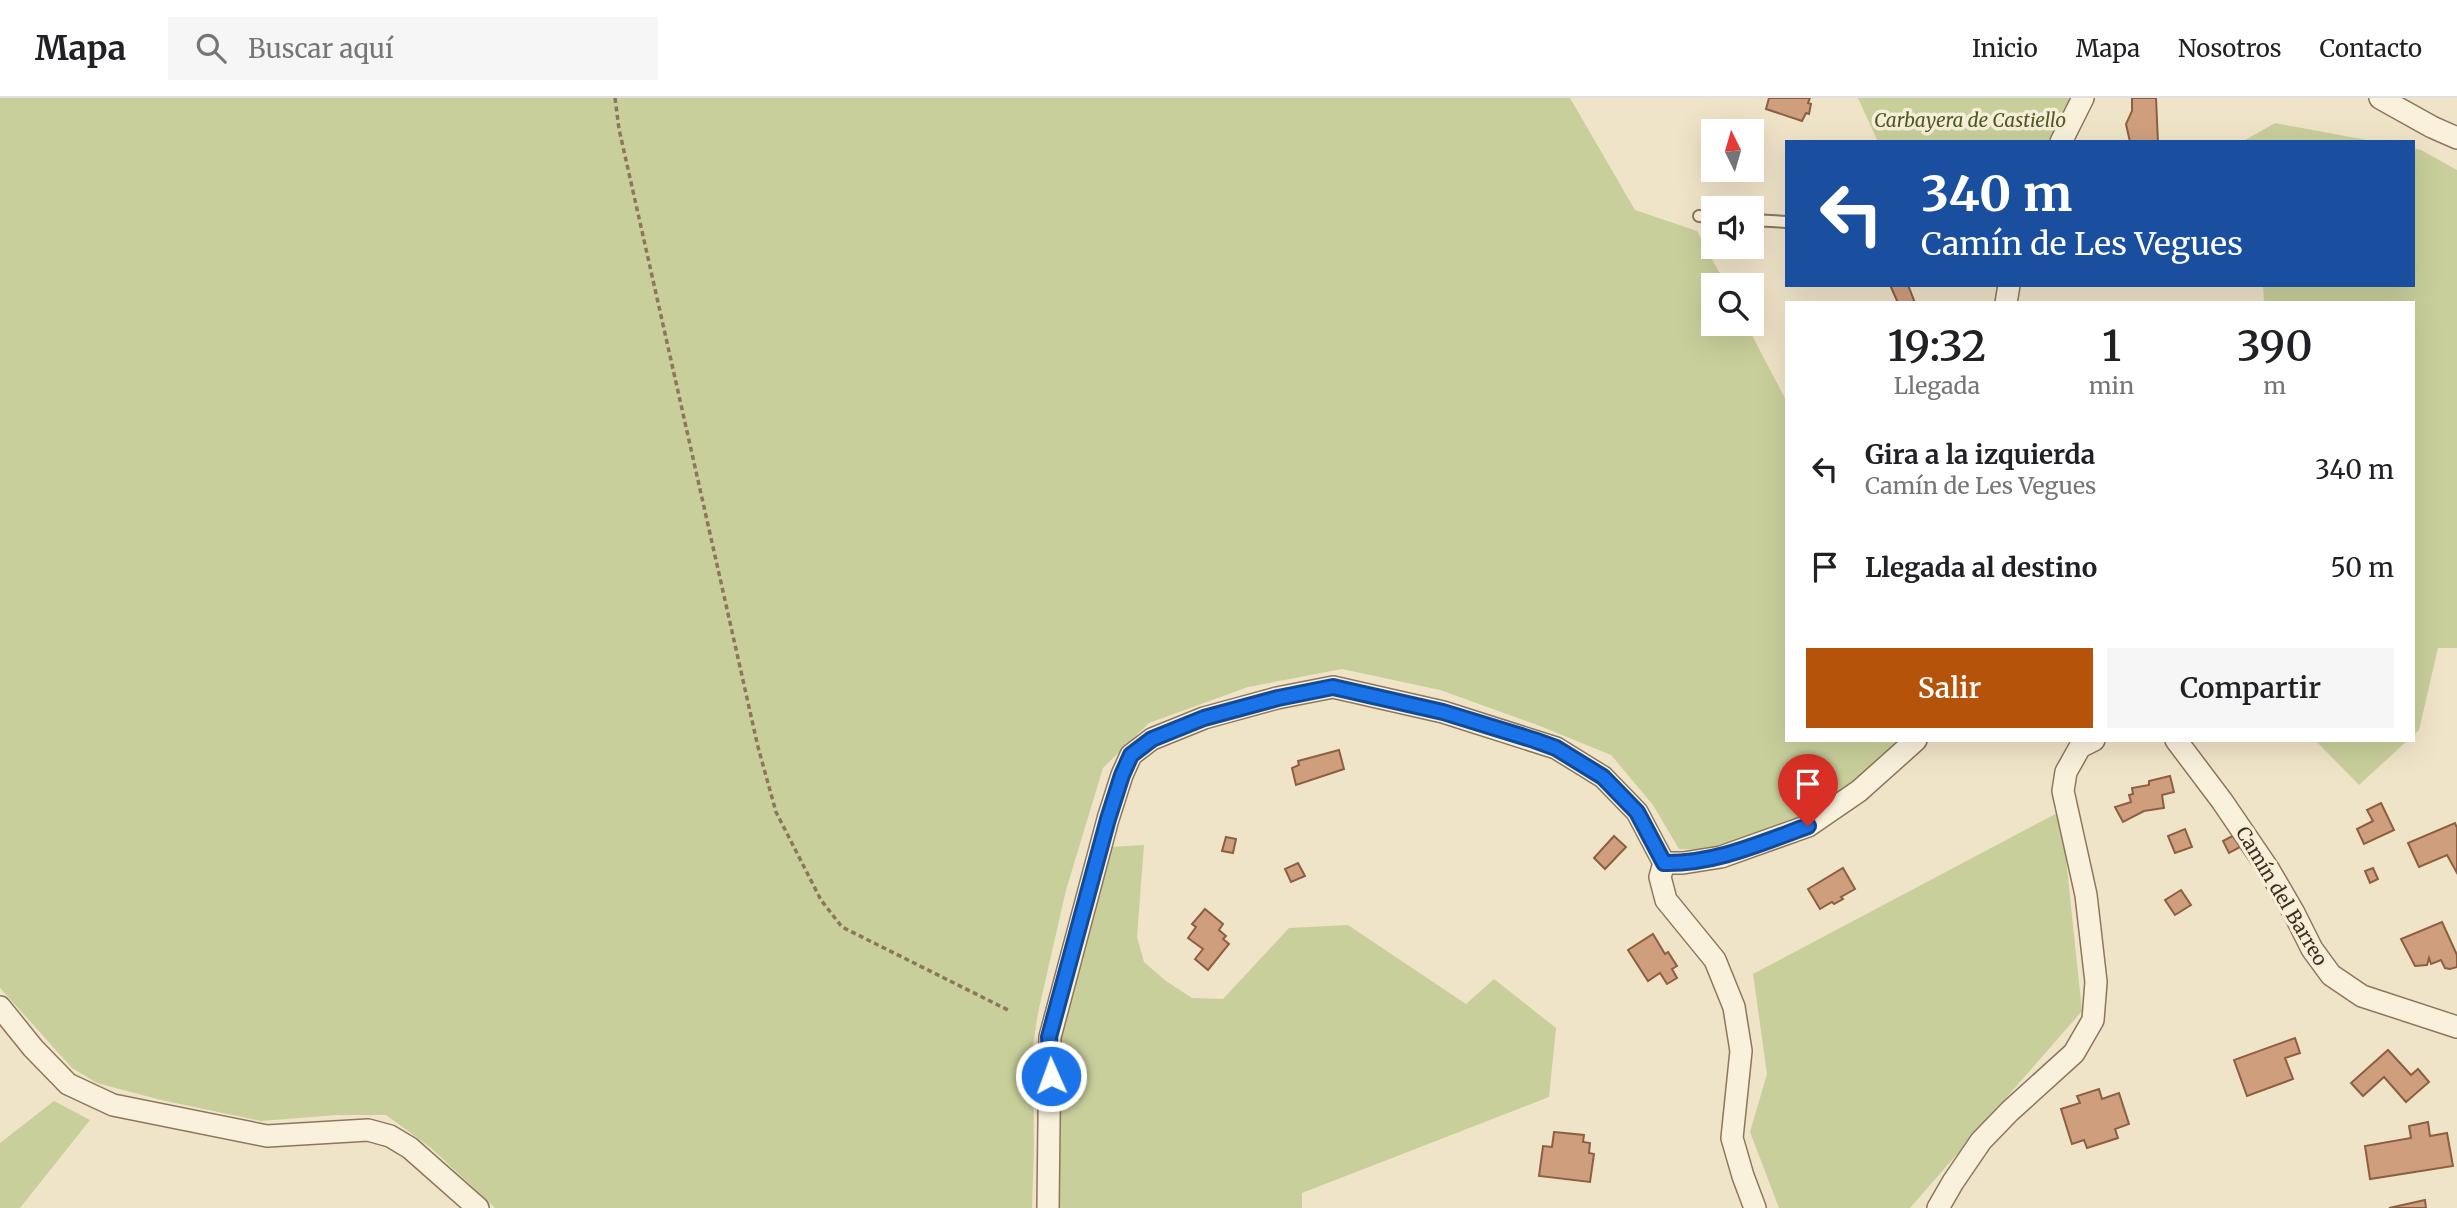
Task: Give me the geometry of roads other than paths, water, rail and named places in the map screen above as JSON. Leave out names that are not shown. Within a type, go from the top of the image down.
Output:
[{"type":"street","points":[[2062,140],[2083,98]]},
{"type":"street","points":[[2380,98],[2457,138]]},
{"type":"street","points":[[1048,1208],[1049,1037],[1108,819],[1131,755],[1152,739],[1204,718],[1278,698],[1333,687],[1443,712],[1556,748],[1603,777],[1637,812],[1664,863],[1660,877],[1666,900],[1714,960],[1734,1007],[1741,1051],[1732,1138],[1755,1208]]},
{"type":"street","points":[[1664,863],[1721,857],[1808,826],[1859,790],[1914,742]]},
{"type":"street","points":[[1938,1208],[1981,1141],[2074,1053],[2093,1020],[2096,982],[2086,895],[2063,791],[2066,772],[2080,747],[2090,742]]},
{"type":"street","name":"Camín del Barreo","points":[[2178,742],[2269,870],[2312,949],[2331,975],[2362,996],[2457,1027]]},
{"type":"street","points":[[0,1007],[33,1048],[68,1084],[113,1105],[267,1136],[368,1130],[390,1136],[410,1148],[478,1208]]},
{"type":"lane","points":[[1764,221],[1785,222]]},
{"type":"park label","name":"Carbayera de Castiello","points":[[1970,120]]}]
